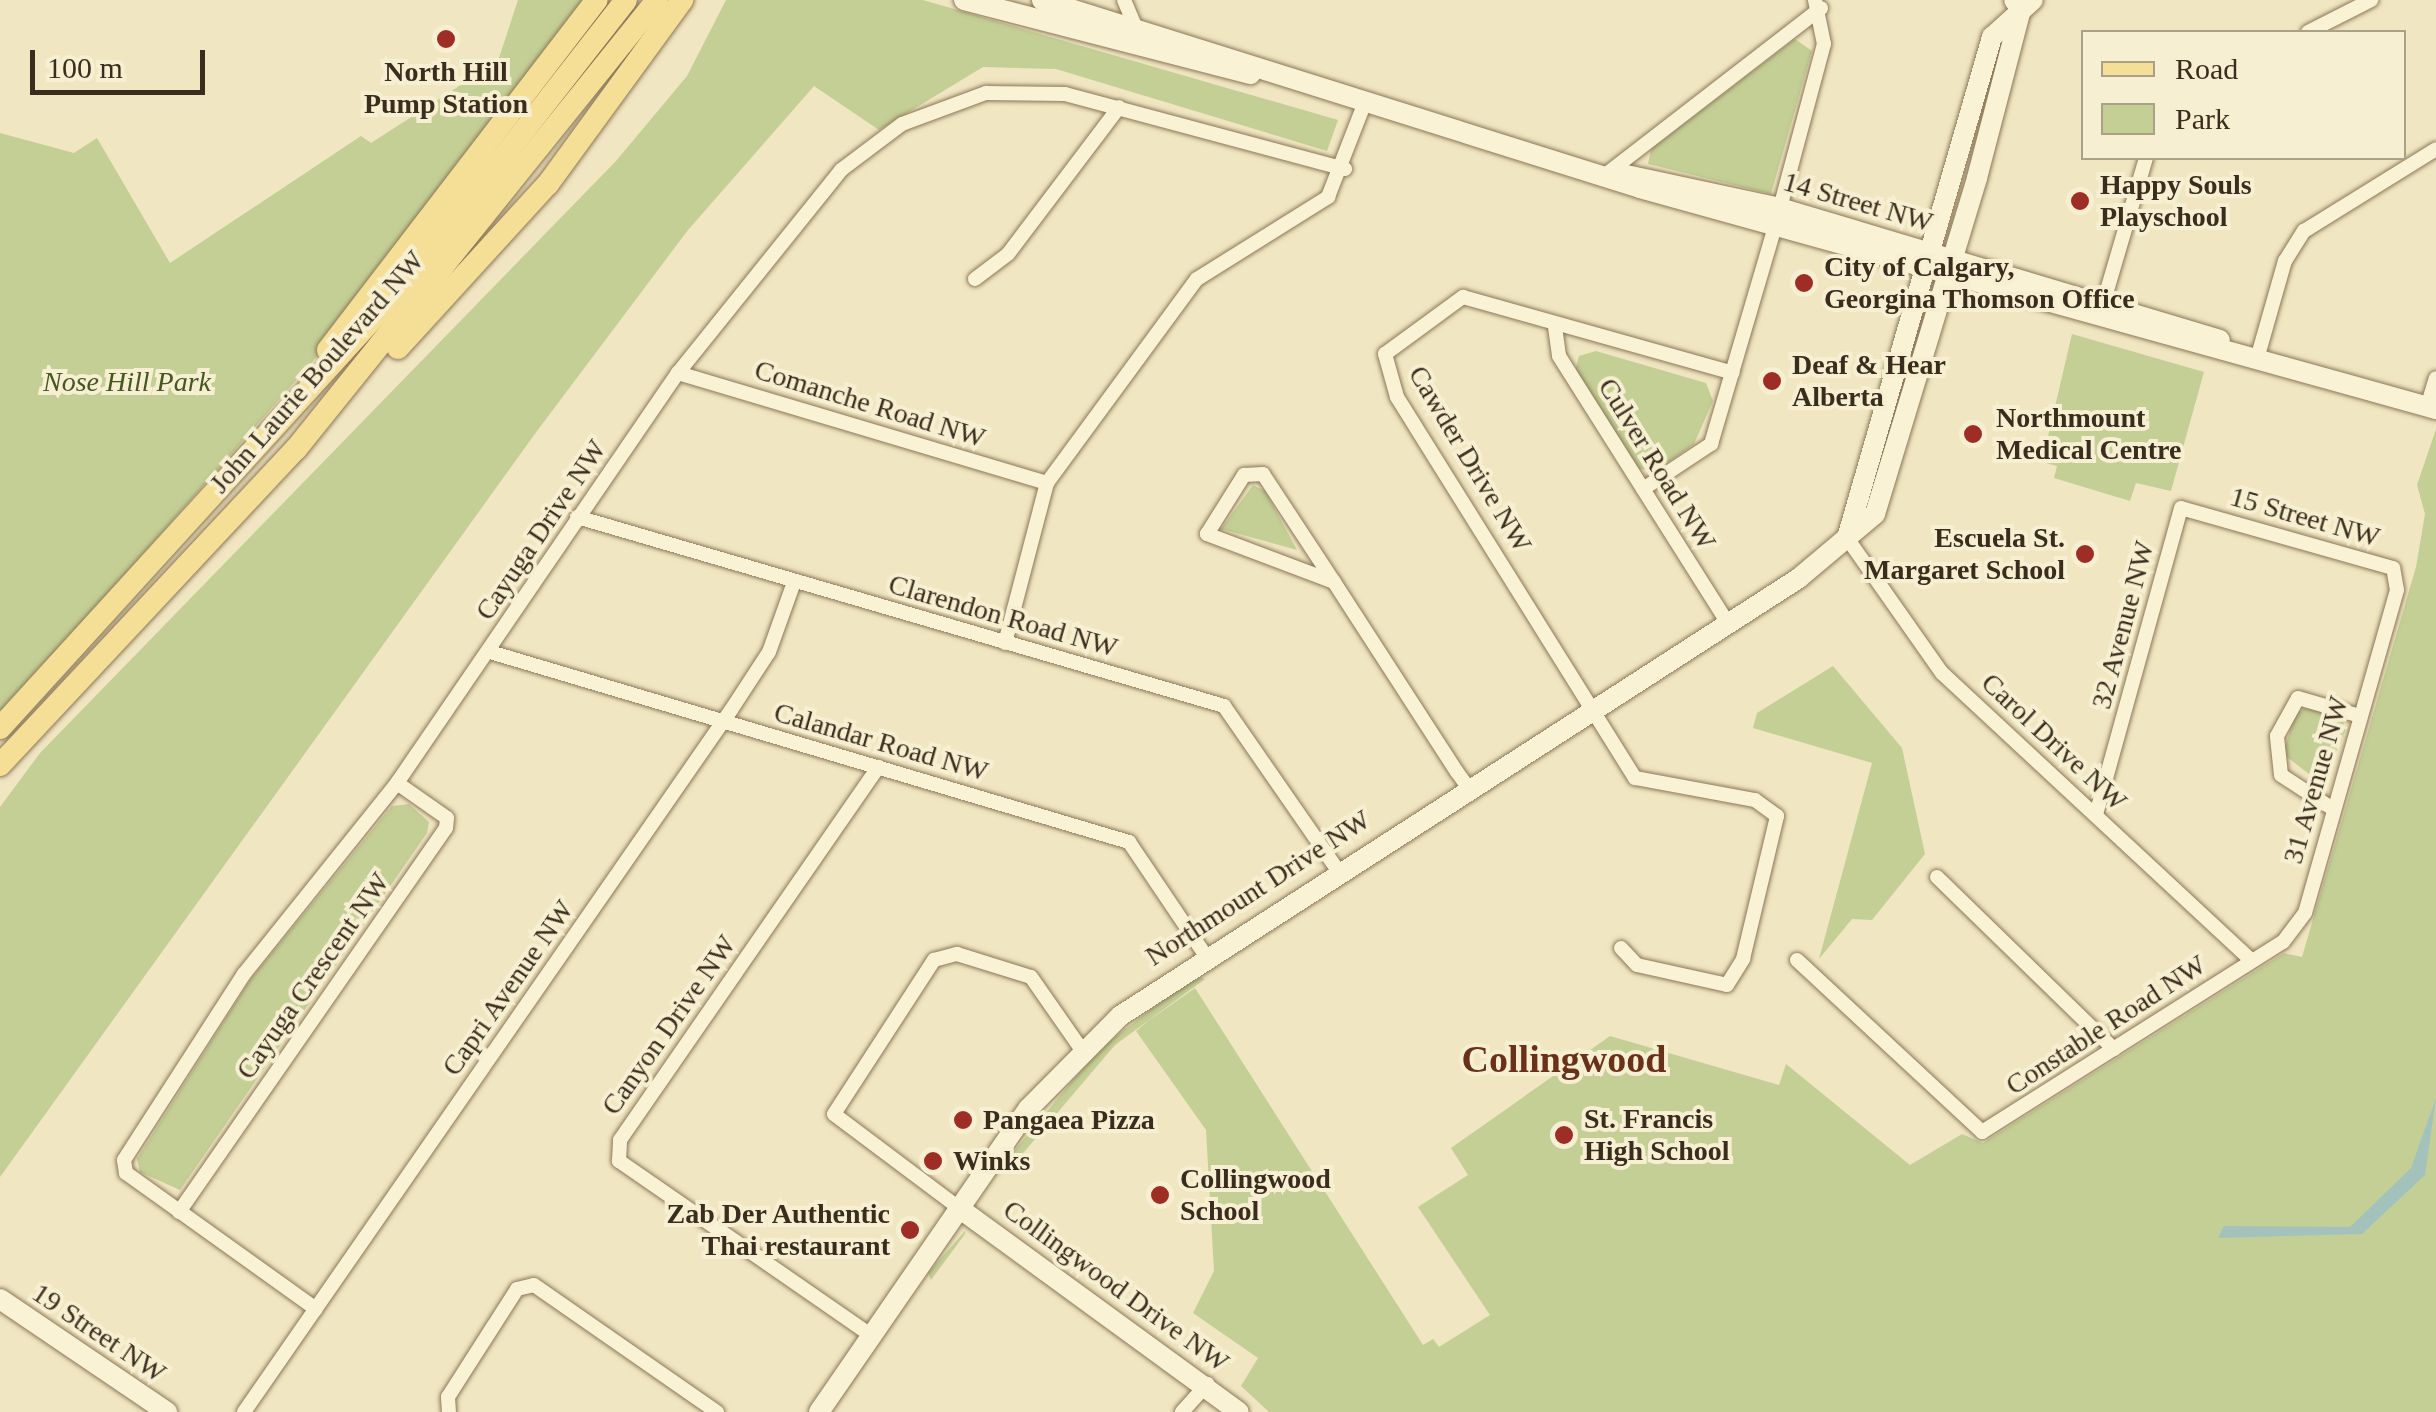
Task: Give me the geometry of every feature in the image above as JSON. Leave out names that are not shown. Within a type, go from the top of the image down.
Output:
[{"type":"main road","points":[[213,496],[597,0]]},
{"type":"main road","name":"John Laurie Boulevard NW","points":[[0,728],[213,496],[507,162],[626,0]]},
{"type":"main road","name":"John Laurie Boulevard NW","points":[[0,766],[296,449],[657,0]]},
{"type":"main road","points":[[596,125],[682,0]]},
{"type":"main road","points":[[296,449],[527,210],[694,0]]},
{"type":"street","name":"14 Street NW","points":[[964,0],[1192,65],[1292,80]]},
{"type":"street","name":"14 Street NW","points":[[1042,0],[1135,26],[1365,102],[1928,260],[2432,408]]},
{"type":"street","points":[[1124,0],[1135,26]]},
{"type":"street","points":[[2312,30],[2371,0]]},
{"type":"street","name":"Northmount Drive NW","points":[[1847,538],[1992,37],[2023,3]]},
{"type":"street","name":"Northmount Drive NW","points":[[819,1412],[959,1208],[1082,1050],[1204,954],[1728,622],[1875,514],[1952,267],[2023,3]]},
{"type":"street","points":[[1609,172],[1818,4]]},
{"type":"street","points":[[1643,489],[1710,444],[1778,217],[1824,44],[1818,4]]},
{"type":"street","name":"Cayuga Drive NW","points":[[316,1309],[126,1173],[124,1160],[244,974],[396,783],[490,652],[577,517],[678,373],[841,170],[902,124],[986,93],[1065,94],[1345,169]]},
{"type":"street","points":[[1004,643],[1047,483],[1197,279],[1328,197],[1345,169],[1365,102]]},
{"type":"street","points":[[976,279],[1008,254],[1118,107]]},
{"type":"street","points":[[2258,358],[2285,261],[2304,231],[2436,149]]},
{"type":"street","points":[[2103,304],[2145,160]]},
{"type":"street","name":"14 Street NW","points":[[1952,267],[2103,304],[2258,358]]},
{"type":"street","name":"Cawder Drive NW","points":[[1621,948],[1637,964],[1727,985],[1744,959],[1779,826],[1756,800],[1651,780],[1634,771],[1386,374],[1396,338],[1463,297],[1555,327],[1733,373]]},
{"type":"street","name":"Culver Road NW","points":[[1555,327],[1560,356],[1728,622]]},
{"type":"street","name":"Comanche Road NW","points":[[678,373],[1047,483]]},
{"type":"street","points":[[2432,408],[2436,378]]},
{"type":"street","points":[[1334,582],[1207,534],[1244,475],[1263,474],[1334,582],[1466,786]]},
{"type":"street","name":"15 Street NW","points":[[2181,508],[2393,568],[2397,590]]},
{"type":"street","name":"32 Avenue NW","points":[[2096,814],[2181,508]]},
{"type":"street","name":"Clarendon Road NW","points":[[577,517],[1224,706],[1337,868]]},
{"type":"street","name":"Carol Drive NW","points":[[1847,538],[1942,674],[2252,961]]},
{"type":"street","name":"Capri Avenue NW","points":[[244,1412],[769,652],[794,582]]},
{"type":"street","name":"31 Avenue NW","points":[[2252,961],[2297,929],[2397,590]]},
{"type":"street","name":"Calandar Road NW","points":[[490,652],[1129,842],[1204,954]]},
{"type":"street","points":[[2332,810],[2281,775],[2277,736],[2298,698],[2360,716]]},
{"type":"street","name":"Canyon Drive NW","points":[[872,1336],[619,1161],[620,1140],[878,767]]},
{"type":"street","name":"Cayuga Crescent NW","points":[[180,1212],[446,828],[447,818],[396,783]]},
{"type":"street","points":[[1937,877],[2114,1049]]},
{"type":"street","points":[[959,1208],[834,1114],[934,960],[957,954],[1031,977],[1082,1050]]},
{"type":"street","name":"Constable Road NW","points":[[1797,960],[1975,1130],[1988,1130],[2252,961]]},
{"type":"street","name":"Collingwood Drive NW","points":[[959,1208],[1207,1384],[1239,1412]]},
{"type":"street","points":[[448,1412],[448,1396],[518,1289],[534,1285],[716,1412]]},
{"type":"street","name":"19 Street NW","points":[[0,1298],[167,1412]]},
{"type":"street","points":[[1182,1412],[1207,1384]]},
{"type":"green space","name":"Nose Hill Park","points":[[518,0],[586,0],[313,361],[0,716],[0,133],[74,153],[97,138],[170,263],[361,136],[371,143],[498,61]]},
{"type":"green space","points":[[726,0],[923,0],[1338,120],[1327,151],[1056,69],[983,67],[879,130],[814,86],[688,230],[537,431],[0,1177],[0,807],[40,753],[616,161],[687,76]]},
{"type":"green space","points":[[1795,39],[1812,51],[1771,194],[1648,164],[1651,149]]},
{"type":"green space","points":[[2072,334],[2204,372],[2171,491],[2136,483],[2130,501],[2054,478],[2057,466],[2042,462]]},
{"type":"green space","points":[[1596,351],[1706,383],[1713,401],[1694,444],[1657,470],[1637,469],[1575,371],[1579,356]]},
{"type":"green space","points":[[2436,429],[2436,1412],[1269,1412],[1241,1386],[1258,1358],[1193,1313],[1214,1271],[1206,1130],[1136,1031],[1148,1021],[1195,988],[1423,1345],[1433,1339],[1439,1347],[1490,1315],[1418,1207],[1468,1175],[1451,1148],[1610,1036],[1779,1085],[1786,1064],[1910,1165],[1962,1134],[1983,1143],[2284,953],[2302,957],[2416,567],[2425,514],[2417,485]]},
{"type":"green space","points":[[1253,485],[1265,491],[1297,550],[1221,529]]},
{"type":"green space","points":[[1833,666],[1902,748],[1925,854],[1872,920],[1852,919],[1819,959],[1872,763],[1753,728],[1757,713]]},
{"type":"green space","points":[[2308,707],[2343,720],[2345,731],[2322,784],[2283,754],[2295,714]]},
{"type":"green space","points":[[409,804],[429,822],[427,833],[180,1190],[140,1172],[137,1159],[250,980],[392,806]]},
{"type":"green space","points":[[1195,976],[1205,979],[1115,1045],[1008,1171],[1001,1167],[1098,1050]]},
{"type":"green space","points":[[965,1234],[931,1280],[928,1273]]},
{"type":"water","points":[[2436,1098],[2425,1175],[2362,1234],[2218,1238],[2224,1226],[2350,1227],[2411,1168]]},
{"type":"place","name":"North Hill Pump Station","points":[[446,39]]},
{"type":"place","name":"Happy Souls Playschool","points":[[2080,201]]},
{"type":"place","name":"City of Calgary, Georgina Thomson Office","points":[[1804,283]]},
{"type":"place","name":"Deaf & Hear Alberta","points":[[1772,381]]},
{"type":"place","name":"Northmount Medical Centre","points":[[1973,434]]},
{"type":"place","name":"Escuela St. Margaret School","points":[[2085,554]]},
{"type":"place","name":"Pangaea Pizza","points":[[963,1120]]},
{"type":"place","name":"St. Francis High School","points":[[1564,1135]]},
{"type":"place","name":"Winks","points":[[933,1161]]},
{"type":"place","name":"Collingwood School","points":[[1160,1195]]},
{"type":"place","name":"Zab Der Authentic Thai restaurant","points":[[910,1230]]},
{"type":"district","name":"Collingwood","points":[[1564,1060]]}]
